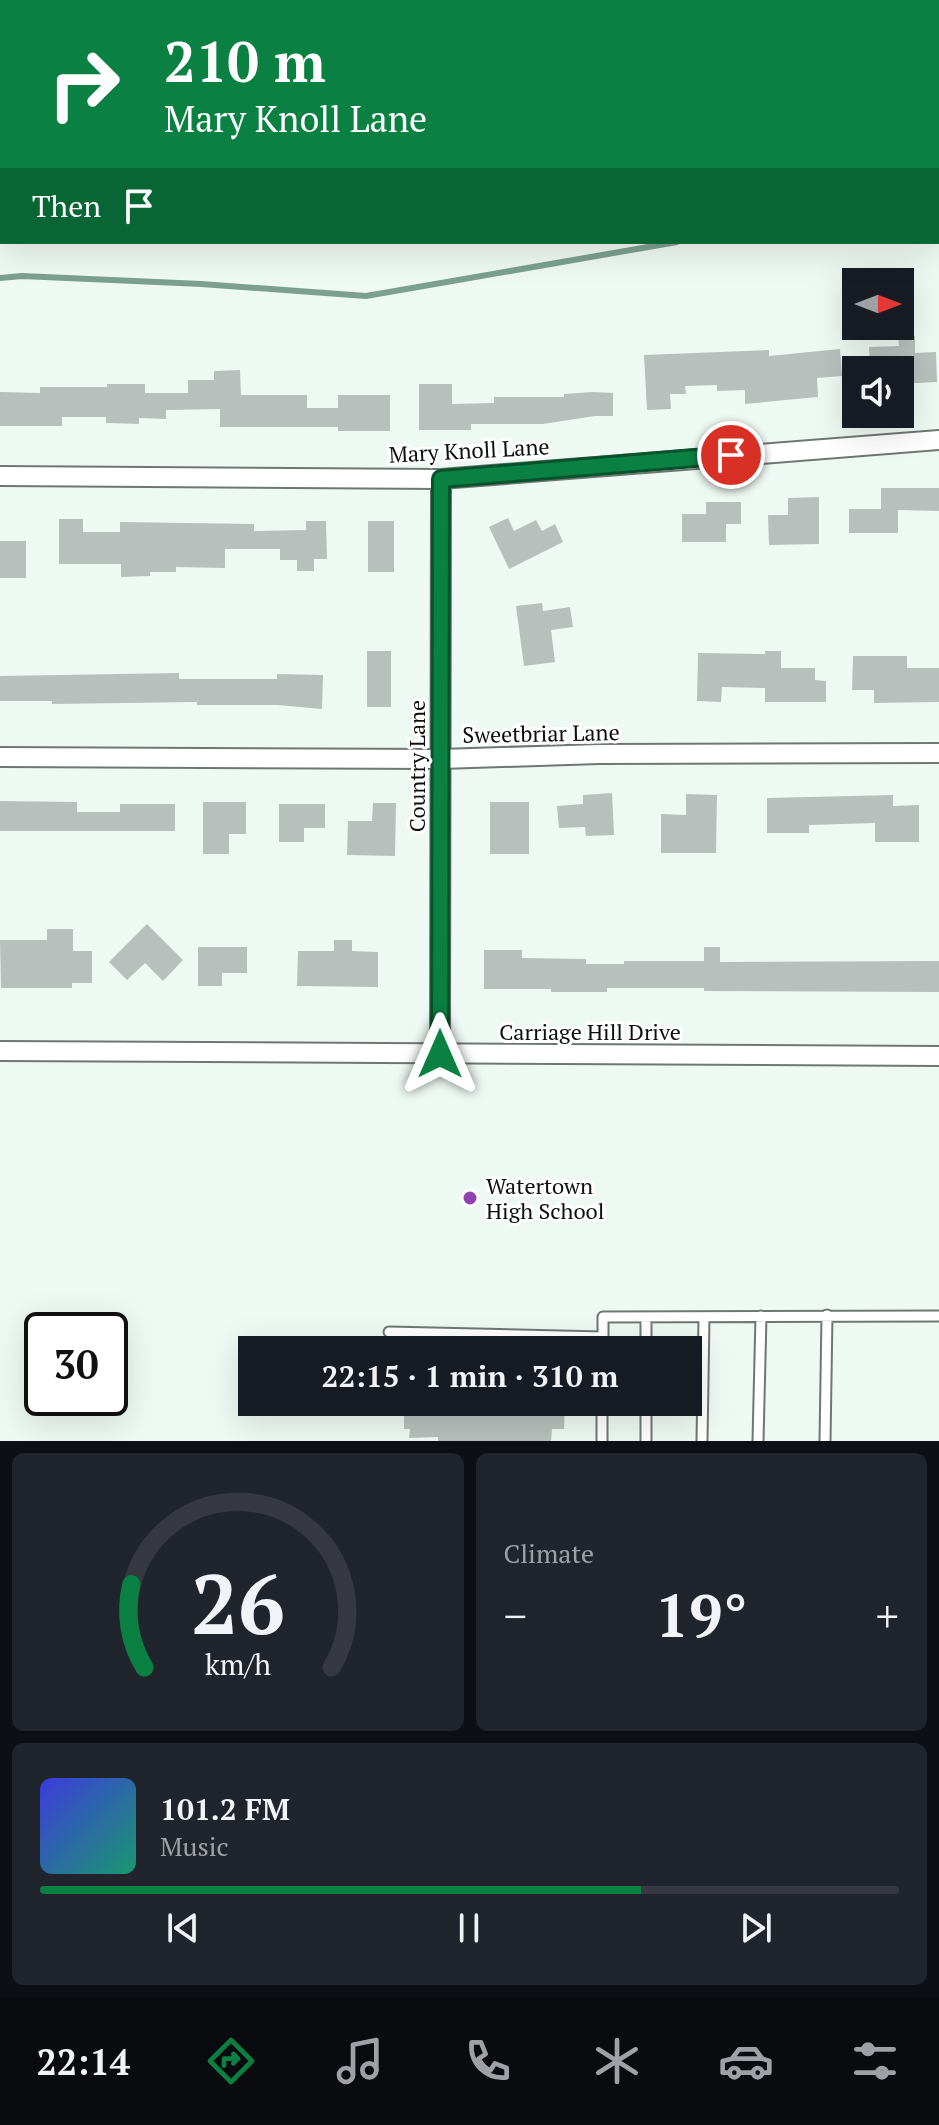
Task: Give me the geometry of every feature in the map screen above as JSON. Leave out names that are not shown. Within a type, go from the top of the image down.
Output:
[{"type":"street","name":"Mary Knoll Lane","points":[[0,476],[441,479],[939,440]]},
{"type":"street","name":"Country Lane","points":[[440,1054],[441,479]]},
{"type":"street","name":"Sweetbriar Lane","points":[[0,757],[441,759],[599,754],[939,753]]},
{"type":"street","name":"Carriage Hill Drive","points":[[0,1051],[939,1056]]},
{"type":"lane","points":[[825,1441],[827,1315]]},
{"type":"lane","points":[[758,1441],[761,1316]]},
{"type":"lane","points":[[603,1336],[603,1317],[939,1316]]},
{"type":"lane","points":[[646,1317],[646,1336]]},
{"type":"lane","points":[[702,1441],[704,1317]]},
{"type":"lane","points":[[389,1332],[560,1336]]},
{"type":"lane","points":[[602,1416],[602,1441]]},
{"type":"lane","points":[[646,1416],[646,1441]]},
{"type":"building","points":[[915,336],[915,353],[936,352],[937,382],[914,383],[914,356],[869,356],[869,347],[899,346],[898,340],[914,340]]},
{"type":"building","points":[[840,349],[842,376],[817,378],[818,397],[745,404],[745,390],[717,391],[717,385],[685,386],[686,394],[670,394],[671,409],[647,410],[644,355],[769,350],[769,356]]},
{"type":"building","points":[[240,370],[241,395],[307,395],[307,408],[338,408],[338,395],[390,395],[390,431],[338,431],[338,427],[220,427],[220,409],[166,410],[166,419],[139,418],[139,424],[106,423],[106,417],[62,417],[62,426],[0,426],[0,392],[40,393],[40,387],[145,384],[145,393],[188,393],[188,380],[214,380],[214,371]]},
{"type":"building","points":[[419,384],[452,384],[452,404],[494,403],[494,397],[613,393],[613,416],[543,424],[471,424],[471,430],[419,430]]},
{"type":"building","points":[[881,488],[939,488],[939,511],[898,510],[898,533],[849,533],[849,509],[881,509]]},
{"type":"building","points":[[819,497],[819,544],[769,545],[768,515],[788,515],[788,498]]},
{"type":"building","points":[[706,502],[741,502],[741,524],[726,524],[726,542],[682,542],[682,514],[706,514]]},
{"type":"building","points":[[508,518],[514,531],[536,520],[542,531],[555,524],[563,542],[509,569],[489,527]]},
{"type":"building","points":[[59,519],[83,519],[83,532],[120,532],[120,522],[254,524],[254,531],[306,530],[306,521],[326,521],[327,559],[314,559],[314,571],[297,571],[297,560],[280,560],[280,549],[225,549],[225,568],[176,567],[176,572],[121,577],[121,564],[59,564]]},
{"type":"building","points":[[368,521],[394,521],[394,572],[368,572]]},
{"type":"building","points":[[0,541],[26,541],[26,578],[0,578]]},
{"type":"building","points":[[542,603],[543,611],[570,607],[573,627],[551,630],[555,662],[524,666],[516,606]]},
{"type":"building","points":[[367,651],[391,651],[391,707],[367,707]]},
{"type":"building","points":[[765,651],[781,651],[781,668],[815,668],[815,680],[826,681],[826,702],[765,702],[765,688],[722,687],[721,702],[697,701],[698,653],[765,654]]},
{"type":"building","points":[[853,656],[907,656],[907,668],[939,668],[939,702],[874,703],[874,690],[852,690]]},
{"type":"building","points":[[179,673],[179,679],[277,679],[277,674],[323,675],[322,709],[277,705],[197,705],[197,702],[52,704],[52,701],[0,701],[0,676]]},
{"type":"building","points":[[612,793],[614,835],[586,836],[585,827],[559,828],[557,806],[583,804],[583,795]]},
{"type":"building","points":[[686,794],[717,795],[716,853],[661,853],[661,814],[686,815]]},
{"type":"building","points":[[893,795],[893,806],[919,805],[919,842],[875,842],[875,823],[809,825],[809,833],[767,833],[767,798]]},
{"type":"building","points":[[0,801],[77,802],[77,812],[120,812],[120,804],[175,804],[175,831],[0,831]]},
{"type":"building","points":[[203,802],[246,802],[246,834],[229,834],[229,854],[203,854]]},
{"type":"building","points":[[490,802],[529,802],[529,854],[490,854]]},
{"type":"building","points":[[373,803],[396,803],[395,856],[347,855],[348,821],[372,821]]},
{"type":"building","points":[[279,804],[325,804],[325,828],[304,828],[304,842],[279,842]]},
{"type":"building","points":[[147,924],[183,960],[163,981],[145,963],[127,980],[109,962]]},
{"type":"building","points":[[47,929],[73,929],[73,951],[92,951],[92,983],[72,983],[72,988],[1,988],[0,940],[47,940]]},
{"type":"building","points":[[334,940],[352,940],[352,951],[378,952],[378,987],[297,986],[298,951],[334,951]]},
{"type":"building","points":[[198,947],[247,947],[247,973],[222,973],[222,986],[198,986]]},
{"type":"building","points":[[704,947],[720,947],[720,962],[939,961],[939,992],[607,988],[607,992],[551,992],[551,989],[484,989],[484,950],[522,950],[522,958],[586,959],[586,964],[624,964],[624,961],[704,961]]},
{"type":"building","points":[[404,1416],[564,1416],[564,1429],[552,1429],[551,1441],[438,1441],[438,1437],[409,1438],[410,1429],[404,1429]]},
{"type":"waterway","points":[[0,278],[22,276],[201,284],[366,296],[665,244]]},
{"type":"place","name":"Watertown High School","points":[[470,1198]]},
{"type":"route","points":[[440,1054],[441,479],[731,455]]}]
